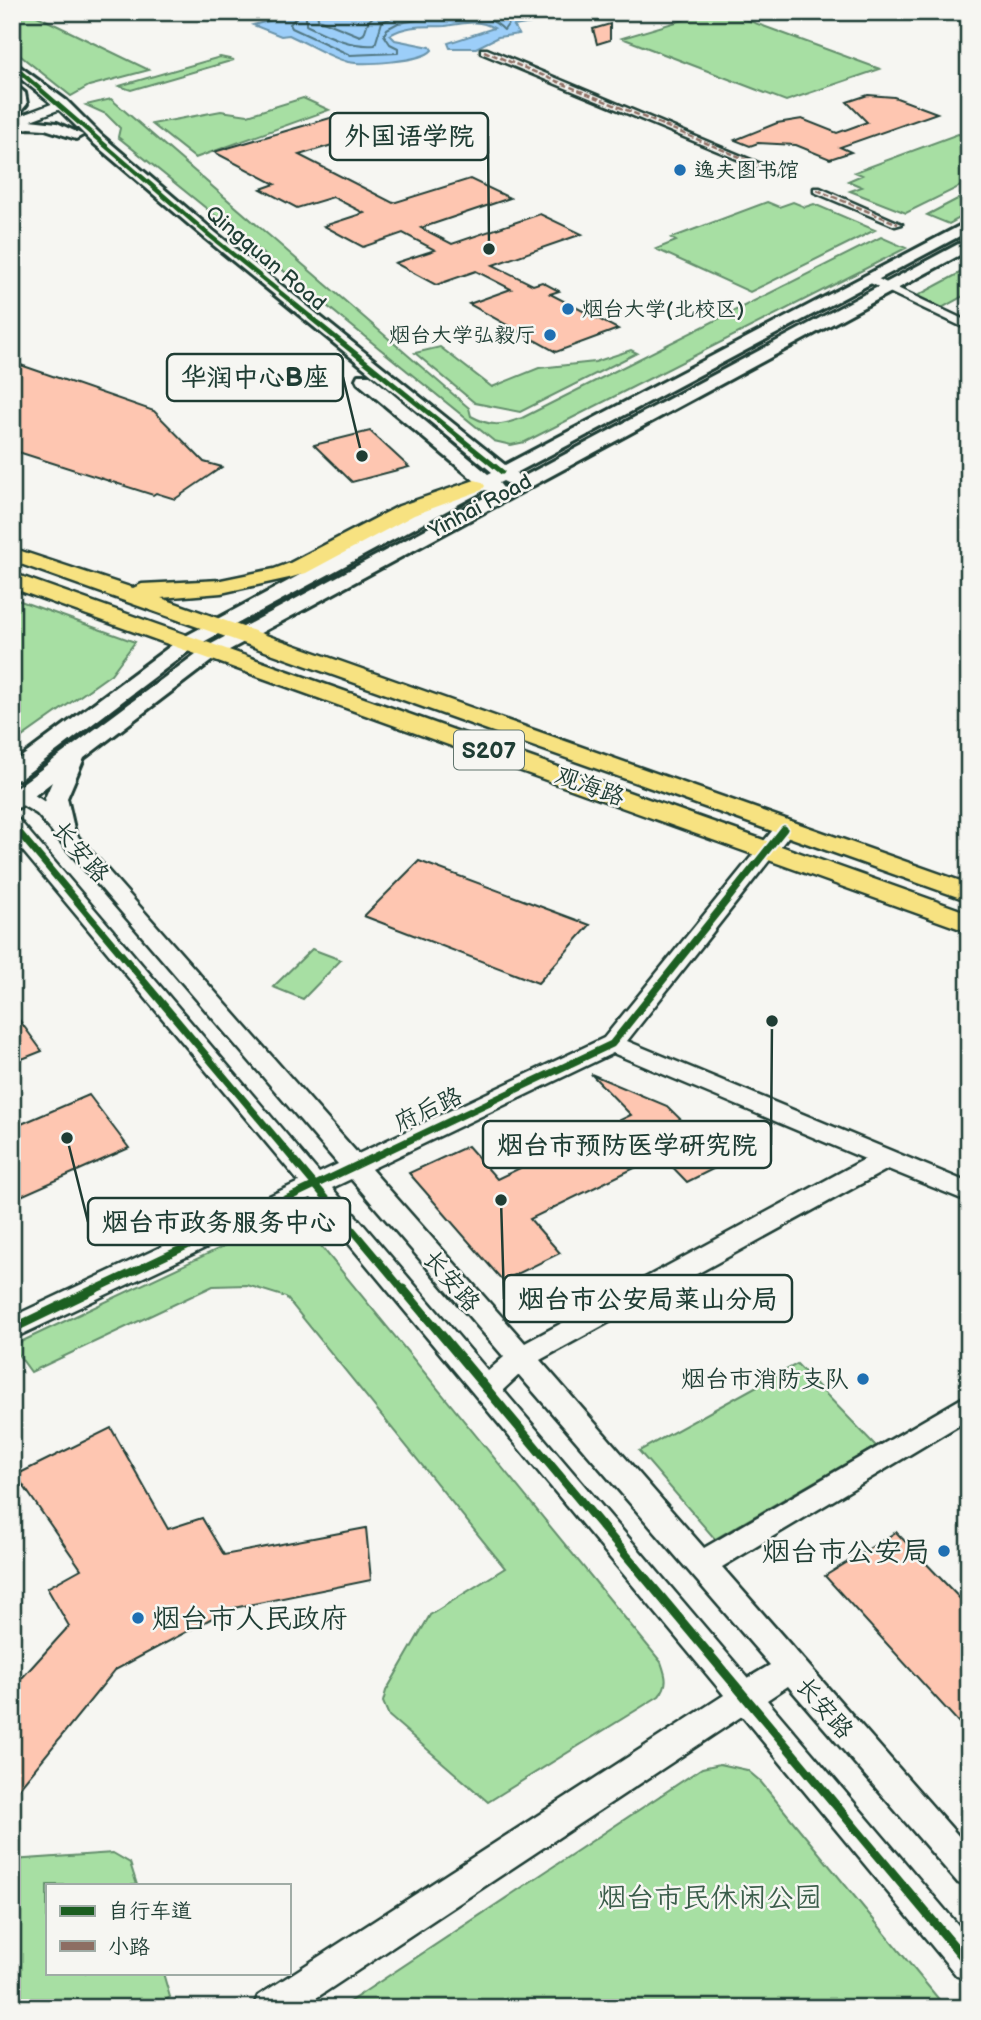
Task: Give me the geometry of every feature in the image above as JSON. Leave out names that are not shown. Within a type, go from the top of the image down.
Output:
[{"type":"main road","name":"Qingquan Road","points":[[12,65],[76,135],[487,480]]},
{"type":"main road","name":"Qingquan Road","points":[[12,79],[96,138],[352,352],[390,379],[487,480]]},
{"type":"main road","points":[[12,87],[20,96],[20,104],[12,113]]},
{"type":"main road","points":[[12,123],[48,124],[76,135]]},
{"type":"main road","name":"Yinhai Road","points":[[14,791],[187,643],[487,480],[969,225]]},
{"type":"main road","name":"Yinhai Road","points":[[14,791],[75,754],[211,652],[969,244]]},
{"type":"main road","points":[[100,585],[161,592],[277,575],[298,568],[437,496],[487,480],[511,490]]},
{"type":"main road","name":"观海路","points":[[12,554],[969,893]]},
{"type":"main road","name":"观海路","points":[[12,580],[969,923]]},
{"type":"main road","points":[[70,840],[56,798],[75,754]]},
{"type":"street","points":[[484,51],[776,172]]},
{"type":"street","points":[[12,123],[52,106]]},
{"type":"street","points":[[817,190],[898,224]]},
{"type":"street","points":[[868,278],[969,327]]},
{"type":"street","name":"长安路","points":[[14,791],[44,810],[519,1359],[969,1872]]},
{"type":"street","points":[[12,824],[969,1964]]},
{"type":"street","name":"府后路","points":[[12,1329],[312,1184],[612,1044],[784,829]]},
{"type":"street","points":[[43,860],[70,840]]},
{"type":"street","points":[[612,1044],[969,1193]]},
{"type":"street","points":[[486,1389],[519,1359],[888,1158]]},
{"type":"street","points":[[700,1565],[969,1405]]},
{"type":"street","points":[[270,2008],[790,1668]]},
{"type":"green space","points":[[29,12],[149,70],[89,86],[71,96],[12,49],[12,13]]},
{"type":"green space","points":[[710,12],[725,12],[880,69],[786,101],[622,38]]},
{"type":"green space","points":[[220,57],[234,60],[131,90],[119,86]]},
{"type":"green space","points":[[303,98],[329,110],[195,158],[152,124],[221,111],[248,115]]},
{"type":"green space","points":[[111,99],[469,408],[471,416],[490,424],[508,423],[522,418],[881,237],[906,248],[525,442],[511,445],[494,441],[118,137],[120,128],[106,114],[86,105]]},
{"type":"green space","points":[[958,134],[969,137],[969,182],[906,213],[850,191],[862,187],[848,181],[862,175],[855,172]]},
{"type":"green space","points":[[969,193],[969,213],[949,224],[927,215]]},
{"type":"green space","points":[[767,202],[779,207],[793,202],[805,207],[814,204],[875,230],[750,292],[656,249],[676,241],[671,238]]},
{"type":"green space","points":[[969,268],[969,293],[940,309],[915,297]]},
{"type":"green space","points":[[440,347],[492,387],[539,368],[595,362],[631,350],[637,353],[520,412],[475,403],[415,353]]},
{"type":"green space","points":[[12,598],[135,642],[111,674],[12,744]]},
{"type":"green space","points":[[312,949],[341,960],[303,999],[273,987]]},
{"type":"green space","points":[[294,1222],[308,1230],[663,1667],[665,1684],[659,1696],[488,1802],[389,1716],[383,1702],[386,1691],[430,1615],[505,1568],[286,1297],[247,1285],[213,1286],[31,1372],[12,1346],[273,1223]]},
{"type":"green space","points":[[797,1364],[876,1446],[715,1539],[639,1451]]},
{"type":"green space","name":"烟台市民休闲公园","points":[[720,1764],[747,1770],[760,1781],[946,2008],[340,2008],[702,1768]]},
{"type":"green space","points":[[113,1853],[130,1863],[137,1884],[46,1884],[46,1974],[163,1974],[170,1997],[154,2008],[12,2008],[12,1860]]},
{"type":"water","points":[[303,12],[542,12],[548,18],[514,26],[519,34],[498,37],[476,48],[450,48],[448,43],[494,28],[470,22],[404,29],[390,35],[395,40],[430,47],[432,50],[405,60],[366,63],[340,60],[289,35],[281,36],[253,25]]},
{"type":"building","points":[[610,24],[610,40],[597,44],[593,29]]},
{"type":"building","points":[[868,95],[894,97],[937,113],[840,147],[851,152],[830,159],[796,145],[758,143],[750,146],[735,140],[777,123],[802,119],[837,133],[867,122],[847,102]]},
{"type":"building","points":[[337,116],[372,133],[299,155],[393,203],[470,179],[510,198],[421,228],[452,244],[540,214],[582,234],[493,265],[533,285],[542,282],[559,291],[550,294],[618,329],[556,352],[469,304],[511,289],[476,271],[436,285],[395,263],[435,250],[403,233],[363,247],[324,226],[364,213],[333,197],[297,208],[261,189],[275,184],[214,152]]},
{"type":"building","points":[[12,362],[154,411],[204,462],[222,467],[175,499],[156,493],[153,495],[12,450]]},
{"type":"building","points":[[370,431],[409,467],[352,482],[314,445]]},
{"type":"building","points":[[419,861],[590,925],[538,983],[364,916]]},
{"type":"building","points":[[12,1010],[42,1051],[12,1063]]},
{"type":"building","points":[[591,1074],[667,1106],[725,1163],[687,1182],[661,1155],[530,1219],[560,1253],[503,1281],[409,1173],[468,1146],[497,1179],[631,1115]]},
{"type":"building","points":[[89,1095],[129,1148],[12,1200],[12,1128]]},
{"type":"building","name":"烟台市人民政府","points":[[111,1428],[168,1529],[202,1518],[224,1555],[366,1528],[371,1580],[229,1609],[115,1670],[12,1797],[12,1689],[69,1626],[47,1588],[81,1569],[16,1475]]},
{"type":"building","points":[[896,1532],[969,1608],[969,1734],[825,1576]]},
{"type":"marked path","points":[[484,51],[776,172]]},
{"type":"marked path","points":[[817,190],[898,224]]},
{"type":"cycle path","points":[[12,65],[209,235],[502,472]]},
{"type":"cycle path","points":[[12,824],[969,1964]]},
{"type":"cycle path","points":[[12,1329],[612,1044],[784,829]]},
{"type":"place","name":"逸夫图书馆","points":[[680,170]]},
{"type":"place","name":"外国语学院","points":[[489,249]]},
{"type":"place","name":"烟台大学(北校区)","points":[[568,309]]},
{"type":"place","name":"烟台大学弘毅厅","points":[[550,335]]},
{"type":"place","name":"华润中心B座","points":[[362,456]]},
{"type":"place","name":"烟台市预防医学研究院","points":[[772,1021]]},
{"type":"place","name":"烟台市政务服务中心","points":[[67,1138]]},
{"type":"place","name":"烟台市公安局莱山分局","points":[[501,1200]]},
{"type":"place","name":"烟台市消防支队","points":[[863,1379]]},
{"type":"place","name":"烟台市公安局","points":[[944,1551]]},
{"type":"place","name":"烟台市人民政府","points":[[138,1618]]}]
